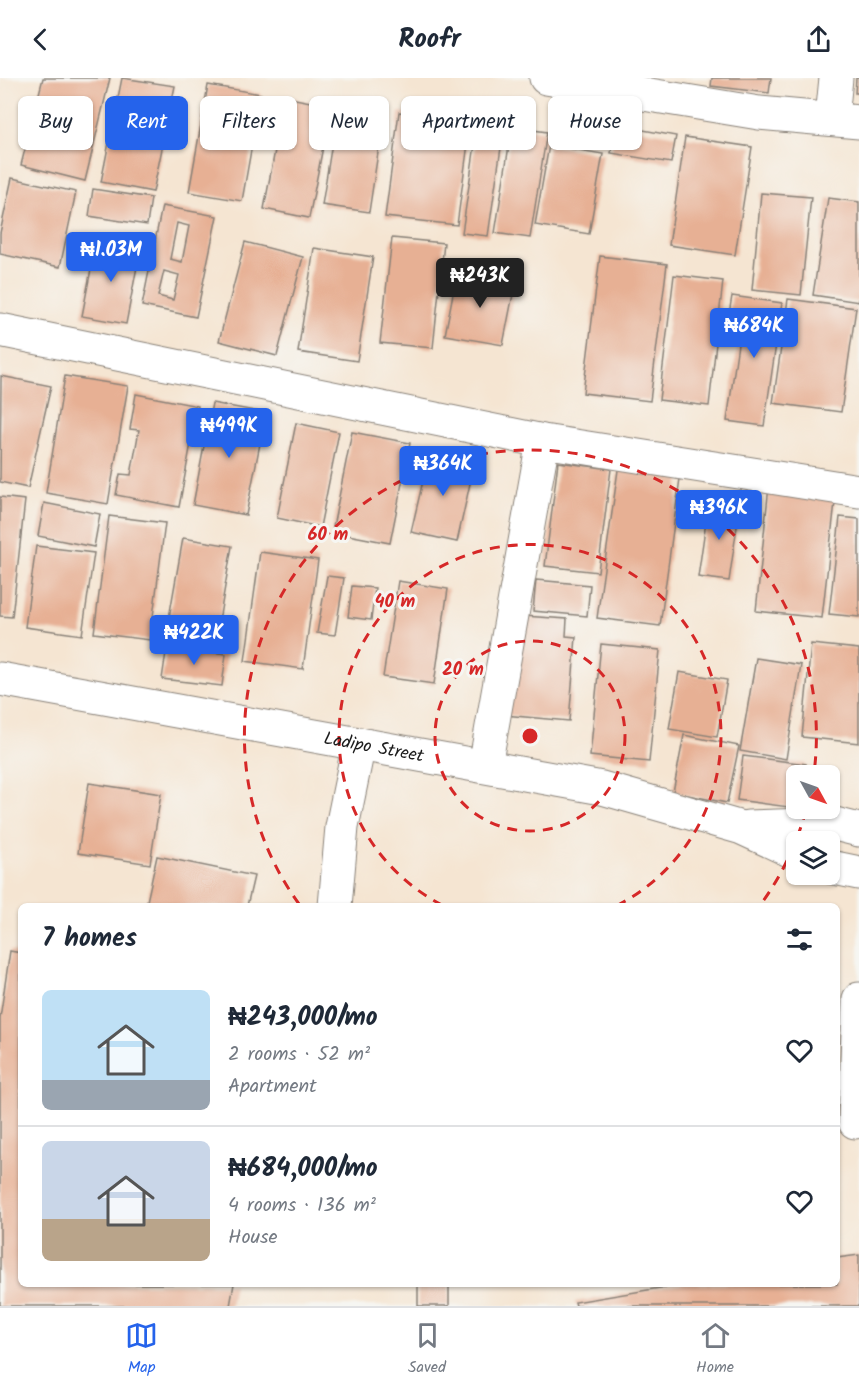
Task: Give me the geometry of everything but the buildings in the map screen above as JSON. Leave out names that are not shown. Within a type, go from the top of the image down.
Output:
[{"type":"street","points":[[546,78],[759,113],[846,120],[836,78]]},
{"type":"street","points":[[0,330],[543,441],[859,491]]},
{"type":"street","points":[[485,766],[543,441]]},
{"type":"street","name":"Ladipo Street","points":[[0,679],[602,788],[742,828],[786,848]]},
{"type":"street","points":[[335,903],[342,827],[359,744]]},
{"type":"street","name":"Ladipo Street","points":[[742,828],[836,824],[859,830]]},
{"type":"street","points":[[840,869],[859,873]]},
{"type":"street","points":[[855,1122],[859,1011]]}]
